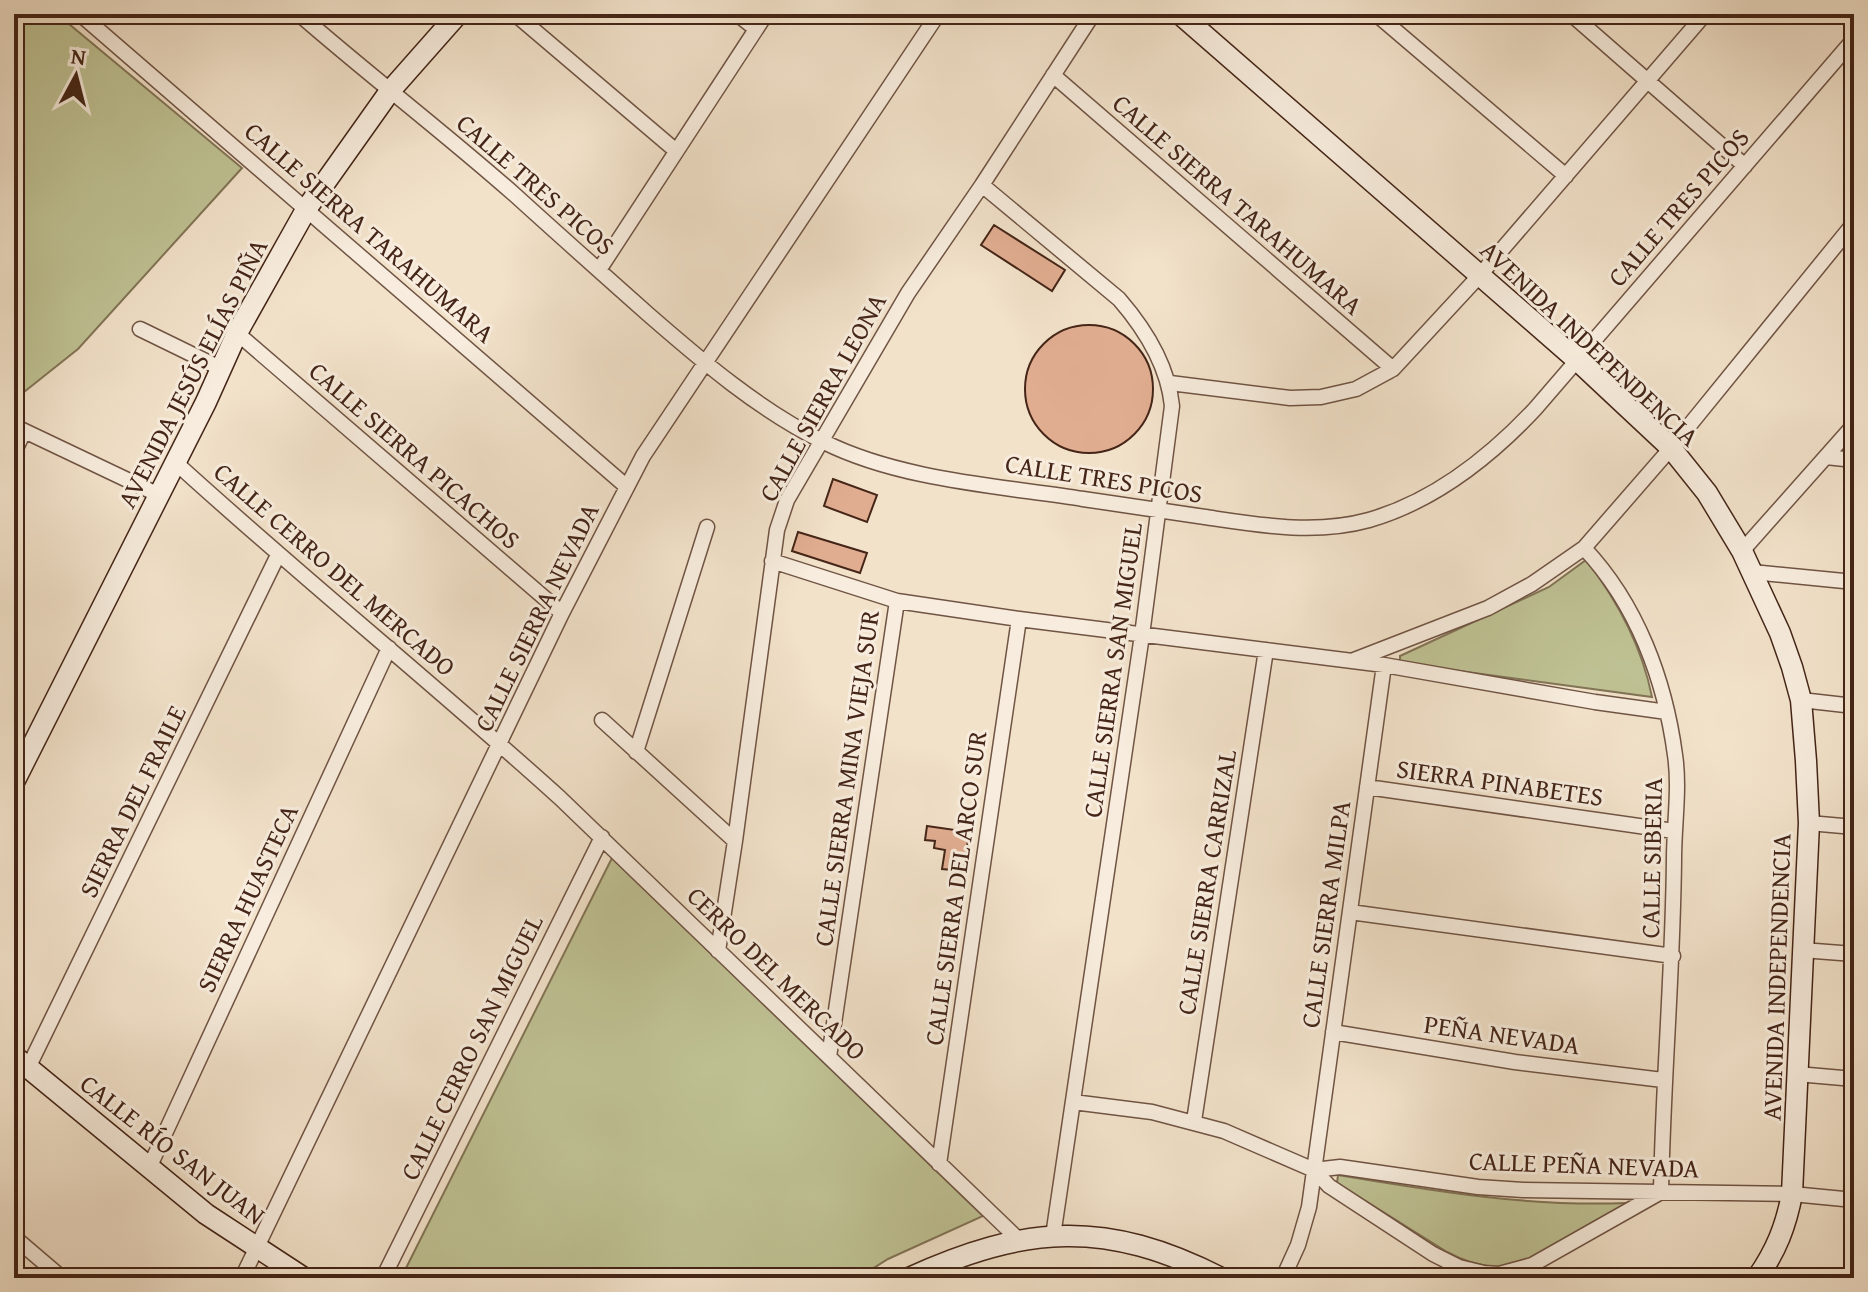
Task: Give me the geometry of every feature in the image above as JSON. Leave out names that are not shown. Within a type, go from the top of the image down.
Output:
[{"type":"street","name":"CALLE SIERRA TARAHUMARA","points":[[80,14],[627,487]]},
{"type":"street","name":"CALLE TRES PICOS","points":[[299,14],[501,183],[706,364],[765,407],[822,442],[883,464],[938,476],[1277,527],[1315,528],[1369,520],[1419,500],[1455,480],[1502,444],[1854,39]]},
{"type":"street","name":"AVENIDA JESÚS ELÍAS PIÑA","points":[[14,782],[222,369],[237,333],[307,208],[390,91],[458,14]]},
{"type":"street","points":[[515,14],[675,150]]},
{"type":"street","points":[[737,14],[756,29]]},
{"type":"street","points":[[599,270],[766,14]]},
{"type":"street","name":"CALLE SIERRA NEVADA","points":[[242,1278],[562,613],[643,456],[938,14]]},
{"type":"street","name":"CALLE SIERRA LEONA","points":[[718,951],[772,561],[777,530],[787,500],[908,293],[1093,14]]},
{"type":"street","name":"AVENIDA INDEPENDENCIA","points":[[1180,14],[1577,360],[1671,448],[1707,493],[1742,551],[1780,633],[1801,700],[1809,823],[1792,1194],[1786,1226],[1778,1246],[1757,1278]]},
{"type":"street","points":[[1376,14],[1566,176]]},
{"type":"street","points":[[1571,14],[1745,166]]},
{"type":"street","points":[[1170,383],[1290,398],[1321,397],[1356,389],[1393,369],[1480,275],[1705,14]]},
{"type":"street","name":"CALLE SIERRA TARAHUMARA","points":[[1053,75],[1393,369]]},
{"type":"street","name":"CALLE SIERRA SAN MIGUEL","points":[[982,185],[1119,299],[1134,316],[1170,383],[1172,406],[1142,635],[1053,1236]]},
{"type":"street","points":[[1352,661],[1488,608],[1532,584],[1584,548],[1671,448],[1854,223]]},
{"type":"street","points":[[140,329],[222,369]]},
{"type":"street","name":"CALLE SIERRA PICACHOS","points":[[237,333],[562,613]]},
{"type":"street","points":[[1742,551],[1854,425]]},
{"type":"street","points":[[14,453],[19,428],[159,495]]},
{"type":"street","points":[[1826,457],[1854,460]]},
{"type":"street","name":"CALLE CERRO DEL MERCADO","points":[[175,462],[278,555],[500,744]]},
{"type":"street","points":[[636,752],[707,527]]},
{"type":"street","name":"CALLE SIBERIA","points":[[1584,548],[1603,568],[1632,616],[1652,658],[1676,759],[1673,956],[1663,1080],[1661,1192]]},
{"type":"street","name":"SIERRA DEL FRAILE","points":[[21,1062],[278,555]]},
{"type":"street","points":[[772,561],[897,601],[1384,665],[1667,712]]},
{"type":"street","points":[[1752,572],[1854,582]]},
{"type":"street","name":"CALLE SIERRA MINA VIEJA SUR","points":[[829,1057],[897,601]]},
{"type":"street","name":"CALLE SIERRA DEL ARCO SUR","points":[[939,1164],[1019,619]]},
{"type":"street","name":"SIERRA HUASTECA","points":[[149,1168],[389,648]]},
{"type":"street","name":"CALLE SIERRA CARRIZAL","points":[[1194,1121],[1266,650]]},
{"type":"street","name":"CALLE SIERRA MILPA","points":[[1283,1278],[1298,1245],[1309,1207],[1384,665]]},
{"type":"street","points":[[1801,700],[1854,706]]},
{"type":"street","points":[[602,720],[735,841]]},
{"type":"street","name":"CERRO DEL MERCADO","points":[[500,744],[602,837],[1018,1239]]},
{"type":"street","name":"SIERRA PINABETES","points":[[1367,787],[1674,831]]},
{"type":"street","points":[[1809,823],[1854,827]]},
{"type":"street","name":"CALLE CERRO SAN MIGUEL","points":[[383,1278],[602,837]]},
{"type":"street","points":[[1350,912],[1673,956]]},
{"type":"street","points":[[1802,950],[1854,954]]},
{"type":"street","name":"PEÑA NEVADA","points":[[1333,1032],[1515,1062],[1663,1080]]},
{"type":"street","name":"CALLE RÍO SAN JUAN","points":[[21,1062],[206,1214],[304,1278]]},
{"type":"street","points":[[1797,1074],[1854,1079]]},
{"type":"street","points":[[1073,1102],[1152,1112],[1224,1131],[1314,1170],[1329,1186],[1433,1254],[1459,1267],[1499,1274],[1532,1265],[1661,1192]]},
{"type":"street","name":"CALLE PEÑA NEVADA","points":[[1314,1170],[1340,1167],[1478,1187],[1523,1190],[1792,1194],[1854,1200]]},
{"type":"street","points":[[909,1278],[974,1251],[1018,1239],[1053,1236],[1108,1238],[1136,1244],[1190,1262],[1221,1278]]},
{"type":"street","points":[[14,1237],[62,1278]]},
{"type":"green space","points":[[14,14],[57,14],[242,168],[78,349],[14,400]]},
{"type":"green space","points":[[1586,560],[1627,625],[1642,660],[1652,697],[1400,663],[1400,656],[1549,587]]},
{"type":"green space","points":[[612,858],[983,1216],[888,1259],[858,1278],[401,1278]]},
{"type":"green space","points":[[1338,1175],[1410,1187],[1553,1203],[1626,1203],[1628,1208],[1543,1253],[1495,1267],[1470,1262],[1447,1252],[1337,1183]]},
{"type":"building","points":[[994,225],[1065,270],[1052,291],[981,245]]},
{"type":"building","points":[[1089,325],[1113,330],[1134,344],[1148,365],[1153,389],[1148,413],[1134,434],[1113,448],[1089,453],[1065,448],[1044,434],[1030,413],[1025,389],[1030,365],[1044,344],[1065,330]]},
{"type":"building","points":[[833,479],[877,495],[867,522],[824,506]]},
{"type":"building","points":[[798,532],[867,553],[860,573],[792,551]]},
{"type":"building","points":[[927,826],[969,832],[964,871],[942,869],[945,850],[934,848],[935,841],[925,840]]}]
